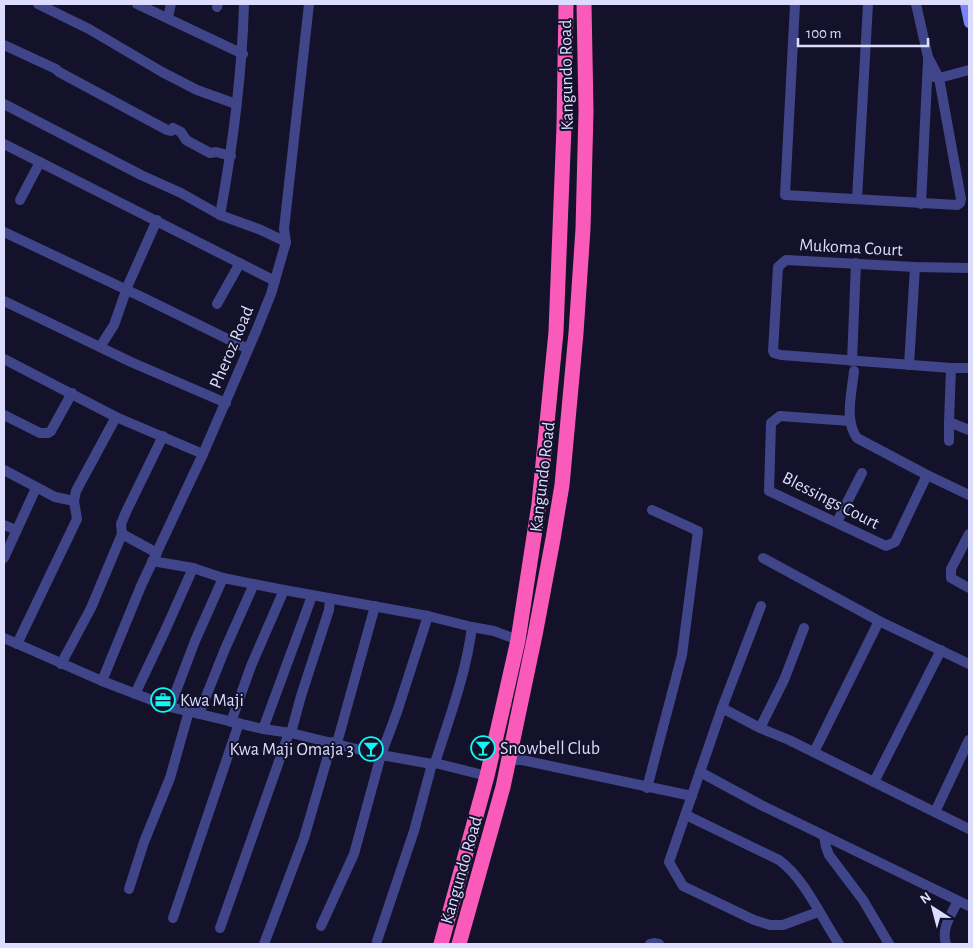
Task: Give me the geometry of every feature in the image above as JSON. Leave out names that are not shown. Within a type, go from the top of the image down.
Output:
[{"type":"highway","name":"Kangundo Road","points":[[441,944],[487,776],[518,640],[540,494],[556,332],[564,126],[566,4]]},
{"type":"highway","name":"Kangundo Road","points":[[460,944],[509,760],[554,539],[565,455],[583,230],[586,111],[584,4]]},
{"type":"street","points":[[38,4],[89,29],[162,72],[197,90],[236,104]]},
{"type":"street","points":[[137,4],[243,54]]},
{"type":"street","points":[[168,17],[172,4]]},
{"type":"street","points":[[220,215],[231,156],[243,54],[244,4]]},
{"type":"street","name":"Pheroz Road","points":[[102,681],[154,557],[226,403],[275,281],[286,242],[284,229],[309,4]]},
{"type":"street","points":[[795,4],[785,195],[957,205],[961,200],[939,78],[928,57]]},
{"type":"street","points":[[857,199],[868,4]]},
{"type":"street","points":[[916,4],[928,57],[920,204]]},
{"type":"street","points":[[966,4],[969,23]]},
{"type":"street","points":[[4,45],[56,69],[166,130],[171,131],[173,128],[182,132],[186,140],[210,153],[216,152],[231,156]]},
{"type":"street","points":[[928,76],[939,78],[969,70]]},
{"type":"street","points":[[4,104],[141,175],[181,193],[220,215],[261,230],[286,242]]},
{"type":"street","points":[[4,144],[275,281]]},
{"type":"street","points":[[20,200],[40,162]]},
{"type":"street","points":[[100,347],[114,325],[126,290],[157,220]]},
{"type":"street","points":[[4,232],[248,349]]},
{"type":"street","name":"Mukoma Court","points":[[853,366],[777,354],[773,350],[776,276],[778,267],[782,262],[793,260],[969,268]]},
{"type":"street","points":[[217,304],[240,263]]},
{"type":"street","points":[[856,263],[850,421],[852,431],[857,438],[926,475],[969,495]]},
{"type":"street","points":[[910,365],[915,267]]},
{"type":"street","points":[[4,301],[100,347],[226,403]]},
{"type":"street","points":[[4,359],[116,417],[203,454]]},
{"type":"street","points":[[853,366],[910,365],[969,368]]},
{"type":"street","points":[[948,441],[951,368]]},
{"type":"street","points":[[4,415],[40,432],[48,433],[51,431],[72,393]]},
{"type":"street","name":"Blessings Court","points":[[850,421],[780,416],[771,423],[769,491],[886,546],[895,542],[926,475]]},
{"type":"street","points":[[17,644],[78,518],[74,501],[76,491],[116,417]]},
{"type":"street","points":[[949,422],[969,430]]},
{"type":"street","points":[[61,664],[91,608],[122,534],[121,524],[126,512],[163,436]]},
{"type":"street","points":[[4,470],[55,497],[74,501]]},
{"type":"street","points":[[837,522],[862,473]]},
{"type":"street","points":[[4,558],[36,488]]},
{"type":"street","points":[[647,788],[682,655],[698,531],[652,510]]},
{"type":"street","points":[[4,525],[16,530]]},
{"type":"street","points":[[122,534],[154,557],[223,578],[428,616],[494,631],[518,640]]},
{"type":"street","points":[[969,534],[952,569],[951,578],[969,588]]},
{"type":"street","points":[[763,558],[879,621],[969,664]]},
{"type":"street","points":[[134,694],[193,568]]},
{"type":"street","points":[[170,707],[195,641],[223,578]]},
{"type":"street","points":[[199,714],[254,584]]},
{"type":"street","points":[[173,918],[251,666],[284,590]]},
{"type":"street","points":[[264,729],[312,596]]},
{"type":"street","points":[[220,928],[290,733],[329,610],[330,599]]},
{"type":"street","points":[[264,944],[304,838],[335,743],[375,606]]},
{"type":"street","points":[[761,606],[722,708],[669,862],[684,886],[754,920],[770,925],[783,925],[818,912]]},
{"type":"street","points":[[321,926],[354,854],[381,755],[428,616]]},
{"type":"street","points":[[814,752],[879,621]]},
{"type":"street","points":[[377,941],[457,693],[472,627]]},
{"type":"street","points":[[760,728],[784,680],[804,628]]},
{"type":"street","points":[[4,638],[61,664],[170,707],[381,755],[487,776]]},
{"type":"street","points":[[874,782],[941,650]]},
{"type":"street","points":[[722,708],[969,829]]},
{"type":"street","points":[[128,889],[144,842],[170,778],[189,710]]},
{"type":"street","points":[[934,812],[969,740]]},
{"type":"street","points":[[509,760],[522,760],[692,796]]},
{"type":"street","points":[[700,772],[761,805],[969,906]]},
{"type":"street","points":[[686,815],[779,860],[789,867],[800,880],[839,944]]},
{"type":"street","points":[[824,836],[829,855],[862,900],[889,944]]},
{"type":"street","points":[[946,944],[945,928],[958,901]]},
{"type":"street","points":[[650,944],[654,942],[659,944]]},
{"type":"place","name":"Kwa Maji","points":[[163,700]]},
{"type":"place","name":"Snowbell Club","points":[[483,748]]},
{"type":"place","name":"Kwa Maji Omaja 3","points":[[371,749]]}]
